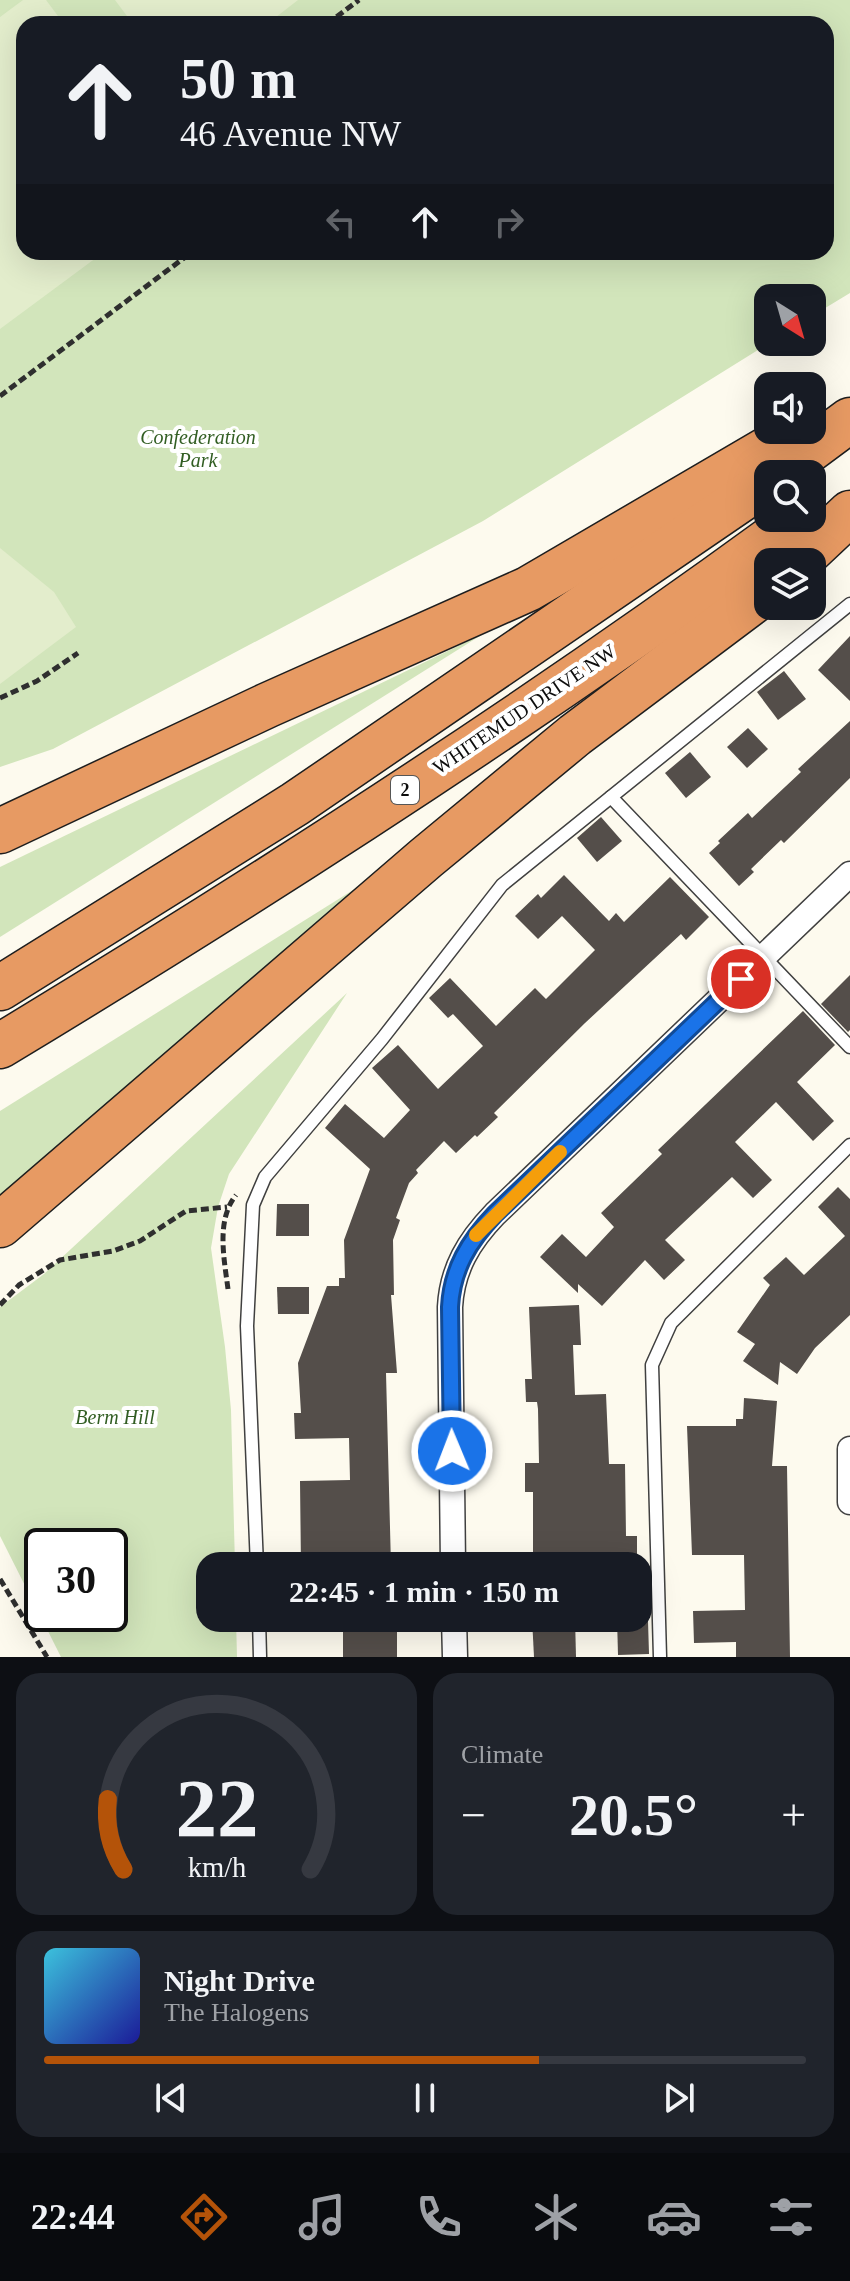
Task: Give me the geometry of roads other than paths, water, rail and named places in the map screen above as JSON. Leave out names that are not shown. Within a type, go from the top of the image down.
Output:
[{"type":"highway","points":[[826,415],[850,401]]},
{"type":"highway","points":[[796,460],[850,420]]},
{"type":"highway","points":[[0,831],[268,705],[528,589],[776,444]]},
{"type":"highway","points":[[826,499],[850,481]]},
{"type":"highway","points":[[0,988],[295,804],[754,491]]},
{"type":"highway","points":[[813,548],[850,513]]},
{"type":"highway","name":"WHITEMUD DRIVE NW","points":[[0,1046],[358,821],[537,702],[779,532]]},
{"type":"highway","points":[[0,1225],[426,858],[540,764],[754,601]]},
{"type":"highway","points":[[0,1260],[89,1151]]},
{"type":"street","points":[[453,1552],[450,1307],[451,1291],[462,1257],[478,1232],[495,1214],[850,874]]},
{"type":"street","points":[[850,1449],[850,1502]]},
{"type":"street","points":[[454,1632],[455,1657]]},
{"type":"lane","points":[[256,1552],[247,1326],[253,1205],[265,1177],[382,1039],[502,885],[850,604]]},
{"type":"lane","points":[[611,797],[850,1047]]},
{"type":"lane","points":[[660,1657],[652,1365],[671,1323],[850,1145]]},
{"type":"lane","points":[[259,1632],[260,1657]]},
{"type":"park label","name":"Confederation Park","points":[[198,448]]},
{"type":"park label","name":"Berm Hill","points":[[115,1417]]}]
